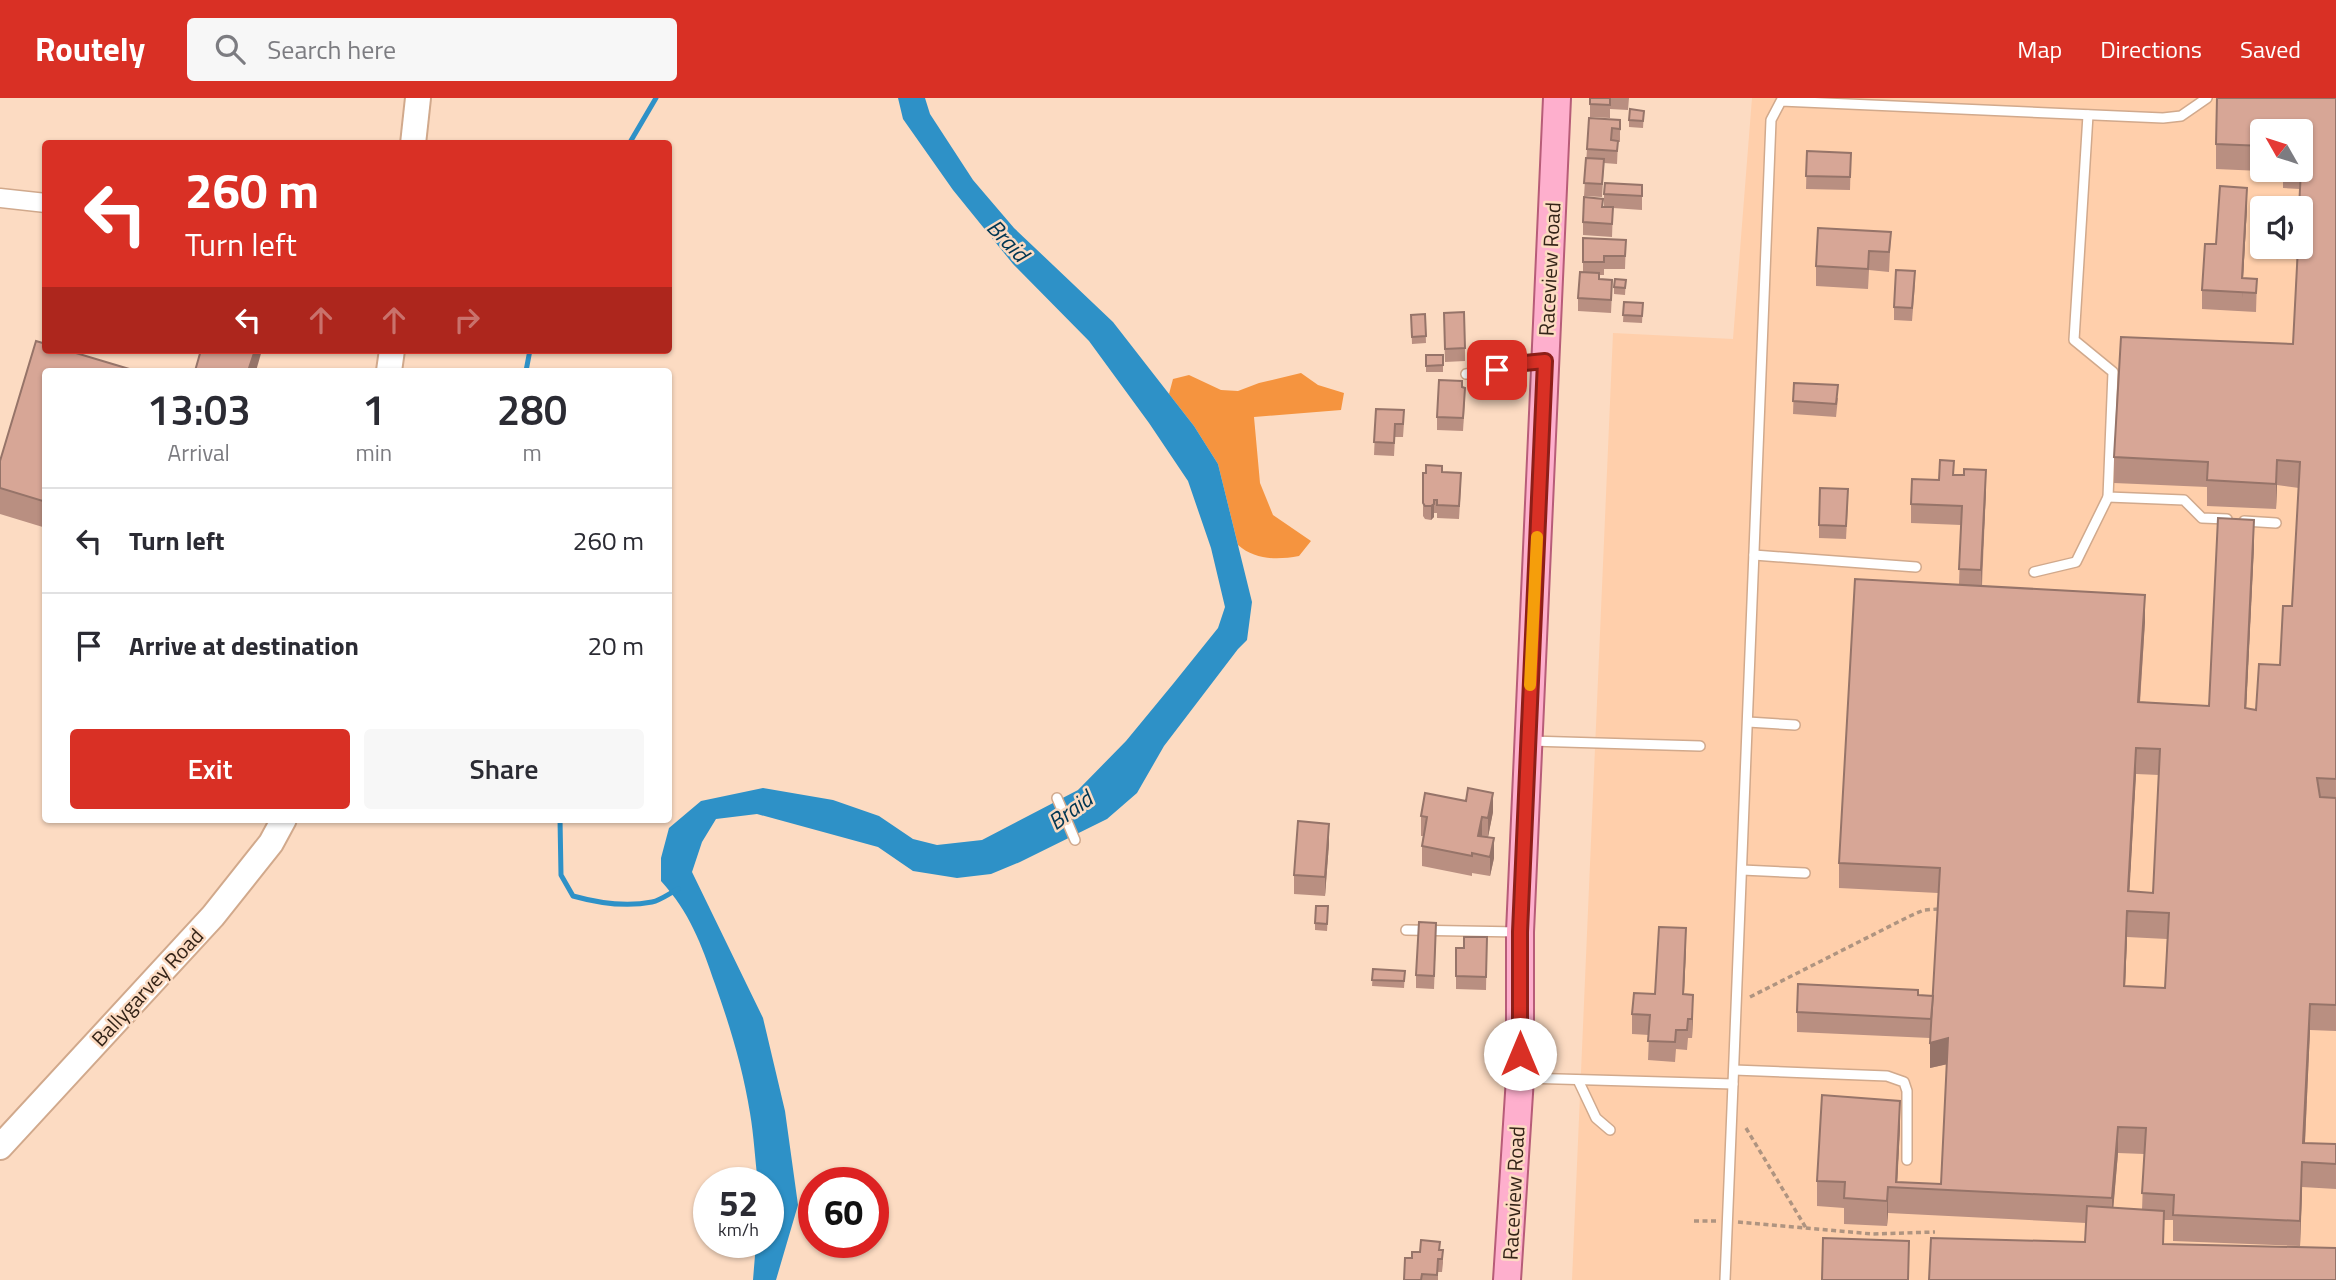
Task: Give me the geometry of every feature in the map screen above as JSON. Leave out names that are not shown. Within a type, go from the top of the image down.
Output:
[{"type":"main road","name":"Raceview Road","points":[[1507,1280],[1520,1078],[1520,932],[1557,98]]},
{"type":"street","points":[[413,140],[418,98]]},
{"type":"street","points":[[0,198],[42,203]]},
{"type":"street","name":"Ballygarvey Road","points":[[2,1142],[213,916],[271,843],[282,823]]},
{"type":"lane","points":[[1725,1280],[1771,120],[1781,101],[2163,118],[2181,116],[2207,98]]},
{"type":"lane","points":[[2034,572],[2076,562],[2108,497],[2113,372],[2074,341],[2088,115]]},
{"type":"lane","points":[[1466,374],[1545,361]]},
{"type":"lane","points":[[2108,497],[2184,500],[2202,517],[2276,523]]},
{"type":"lane","points":[[1754,555],[1916,567]]},
{"type":"lane","points":[[1748,722],[1795,725]]},
{"type":"lane","points":[[1528,741],[1700,746]]},
{"type":"lane","points":[[1057,798],[1075,840]]},
{"type":"lane","points":[[1742,870],[1805,873]]},
{"type":"lane","points":[[1406,930],[1520,932]]},
{"type":"lane","points":[[1734,1070],[1887,1076],[1905,1082],[1907,1160]]},
{"type":"lane","points":[[1520,1078],[1733,1084]]},
{"type":"lane","points":[[1578,1080],[1596,1118],[1610,1130]]},
{"type":"path","points":[[1747,998],[1910,916],[1924,910],[1939,909]]},
{"type":"path","points":[[1744,1124],[1751,1140],[1806,1228]]},
{"type":"path","points":[[1694,1221],[1872,1234],[1935,1232]]},
{"type":"shaded area","points":[[1752,98],[2336,98],[2336,1280],[1572,1280],[1613,333],[1733,339]]},
{"type":"shaded area","points":[[1301,373],[1318,385],[1344,393],[1341,410],[1254,417],[1260,483],[1273,515],[1311,541],[1299,556],[1259,556],[1238,545],[1218,464],[1194,426],[1169,394],[1173,379],[1189,375],[1221,390],[1238,391]]},
{"type":"water","name":"Braid","points":[[898,98],[925,98],[930,114],[973,180],[1014,228],[1113,322],[1194,426],[1218,464],[1252,602],[1247,640],[1164,746],[1137,793],[1107,819],[991,874],[957,878],[913,871],[878,847],[757,814],[716,819],[702,842],[692,872],[763,1018],[785,1111],[798,1205],[784,1253],[784,1167],[756,1167],[744,1080],[731,1032],[699,942],[680,905],[661,881],[661,858],[669,828],[701,801],[763,788],[833,800],[879,816],[913,839],[937,845],[982,840],[1078,790],[1126,741],[1218,628],[1225,607],[1211,548],[1188,481],[1089,341],[1013,264],[953,190],[903,119]]},
{"type":"water","points":[[755,1258],[782,1258],[776,1280],[753,1280]]},
{"type":"building","points":[[1590,98],[1610,98],[1610,105],[1590,104]]},
{"type":"building","points":[[2217,98],[2336,98],[2336,779],[2317,778],[2320,797],[2336,798],[2336,1005],[2310,1004],[2303,1143],[2336,1144],[2336,1164],[2302,1162],[2300,1221],[2173,1215],[2174,1195],[2142,1193],[2146,1128],[2118,1127],[2112,1198],[1888,1187],[1887,1201],[1844,1198],[1845,1182],[1817,1181],[1822,1095],[1900,1101],[1896,1182],[1941,1184],[1948,1038],[1930,1043],[1940,868],[1839,863],[1855,579],[2145,595],[2138,702],[2209,706],[2218,518],[2254,520],[2245,708],[2256,710],[2259,664],[2280,665],[2283,606],[2292,606],[2300,462],[2277,460],[2276,484],[2207,480],[2208,462],[2114,457],[2121,337],[2293,344],[2297,259],[2313,259],[2313,196],[2300,196],[2300,182],[2314,182],[2314,119],[2250,119],[2250,145],[2216,144]],"holes":[[[2136,748],[2160,749],[2153,893],[2128,891]],[[2127,911],[2169,913],[2165,988],[2124,986]]]},
{"type":"building","points":[[1630,109],[1644,111],[1643,121],[1629,120]]},
{"type":"building","points":[[1589,118],[1620,120],[1620,129],[1612,128],[1611,140],[1618,141],[1617,151],[1587,149]]},
{"type":"building","points":[[1807,151],[1851,153],[1850,177],[1806,176]]},
{"type":"building","points":[[1586,158],[1604,159],[1602,184],[1584,183]]},
{"type":"building","points":[[1605,183],[1642,185],[1642,196],[1604,194]]},
{"type":"building","points":[[2220,186],[2247,188],[2242,278],[2257,279],[2256,293],[2202,290],[2205,244],[2216,244]]},
{"type":"building","points":[[1584,197],[1603,199],[1602,207],[1613,207],[1612,224],[1583,222]]},
{"type":"building","points":[[1818,228],[1891,232],[1889,252],[1869,251],[1868,269],[1816,266]]},
{"type":"building","points":[[1583,238],[1626,240],[1625,256],[1604,256],[1604,262],[1583,262]]},
{"type":"building","points":[[1896,270],[1915,271],[1912,308],[1894,307]]},
{"type":"building","points":[[1580,272],[1599,273],[1599,279],[1612,280],[1611,300],[1578,298]]},
{"type":"building","points":[[1615,279],[1626,280],[1625,288],[1614,287]]},
{"type":"building","points":[[1624,302],[1643,303],[1642,316],[1623,315]]},
{"type":"building","points":[[1464,312],[1465,348],[1445,349],[1444,313]]},
{"type":"building","points":[[1425,314],[1426,336],[1412,337],[1411,315]]},
{"type":"building","points":[[36,341],[42,343],[42,354],[79,354],[126,368],[42,368],[42,501],[0,488],[0,461]]},
{"type":"building","points":[[200,354],[254,354],[249,368],[196,368]]},
{"type":"building","points":[[1426,355],[1443,355],[1443,365],[1426,366]]},
{"type":"building","points":[[1439,380],[1462,381],[1462,387],[1465,388],[1463,418],[1437,417]]},
{"type":"building","points":[[1794,383],[1838,385],[1836,404],[1793,401]]},
{"type":"building","points":[[1376,409],[1404,410],[1403,424],[1395,424],[1394,443],[1374,442]]},
{"type":"building","points":[[1940,460],[1954,461],[1953,475],[1964,475],[1964,469],[1986,470],[1981,570],[1959,569],[1962,506],[1911,504],[1912,479],[1939,480]]},
{"type":"building","points":[[1426,465],[1442,466],[1442,472],[1461,473],[1459,506],[1437,505],[1437,500],[1434,500],[1431,506],[1425,506],[1423,473],[1426,473]]},
{"type":"building","points":[[1820,488],[1848,489],[1846,526],[1819,525]]},
{"type":"building","points":[[1468,788],[1493,793],[1488,818],[1482,817],[1478,836],[1494,838],[1490,857],[1422,846],[1427,817],[1421,816],[1425,793],[1466,801]]},
{"type":"building","points":[[1298,821],[1329,824],[1325,877],[1294,875]]},
{"type":"building","points":[[1316,906],[1328,906],[1327,924],[1315,923]]},
{"type":"building","points":[[1419,922],[1436,923],[1434,976],[1416,975]]},
{"type":"building","points":[[1659,927],[1686,928],[1683,994],[1693,995],[1692,1019],[1688,1019],[1687,1030],[1676,1030],[1675,1042],[1648,1041],[1650,1015],[1632,1014],[1634,993],[1655,994]]},
{"type":"building","points":[[1464,937],[1487,937],[1486,977],[1456,976],[1456,948],[1464,948]]},
{"type":"building","points":[[1373,969],[1405,971],[1404,981],[1372,980]]},
{"type":"building","points":[[1798,984],[1918,990],[1918,995],[1933,996],[1931,1019],[1797,1012]]},
{"type":"building","points":[[2087,1206],[2164,1211],[2163,1244],[2336,1248],[2336,1280],[1929,1280],[1931,1238],[2085,1242]]},
{"type":"building","points":[[1823,1238],[1909,1241],[1908,1280],[1822,1280]]},
{"type":"building","points":[[1421,1240],[1440,1242],[1439,1250],[1443,1250],[1442,1259],[1438,1259],[1437,1275],[1422,1274],[1421,1280],[1404,1280],[1405,1258],[1412,1258],[1412,1252],[1420,1252]]},
{"type":"waterway","points":[[631,140],[656,98]]},
{"type":"waterway","points":[[527,368],[529,354]]},
{"type":"waterway","points":[[560,823],[561,875],[573,896],[602,902],[633,904],[655,901],[678,889]]},
{"type":"slow traffic","points":[[1530,685],[1537,537]]},
{"type":"route","points":[[1497,370],[1545,361],[1520,932],[1520,1054]]}]
